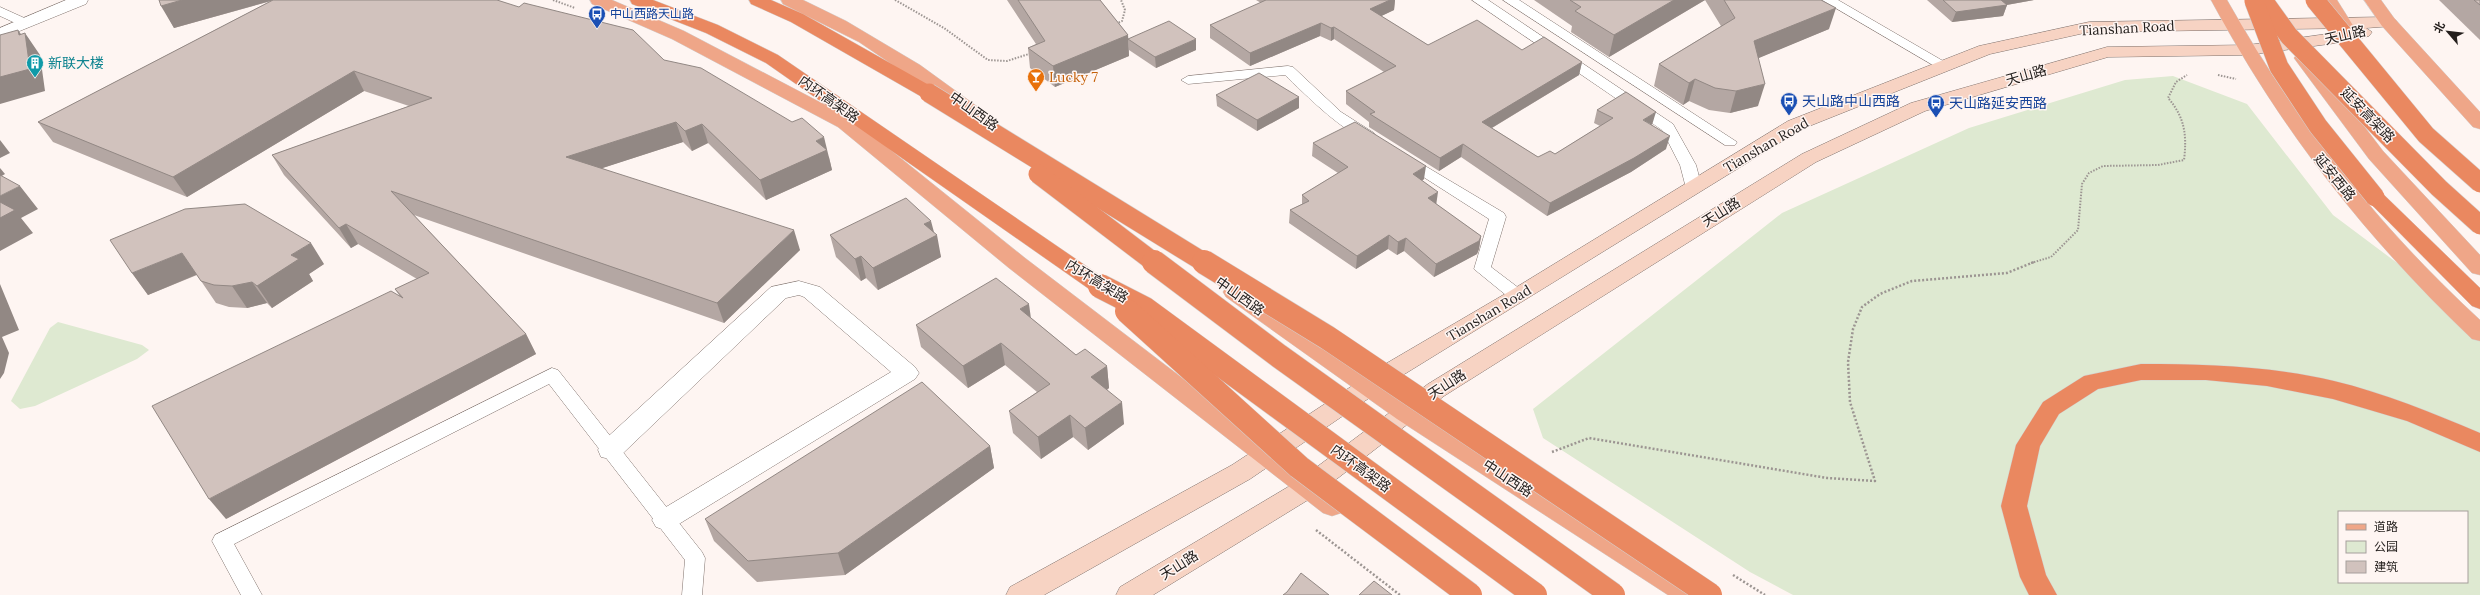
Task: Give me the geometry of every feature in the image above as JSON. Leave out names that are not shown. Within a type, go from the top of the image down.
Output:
[{"type":"highway","name":"内环高架路","points":[[638,0],[712,29],[772,59],[1100,286],[1145,309],[1535,595]]},
{"type":"highway","points":[[757,0],[797,18],[929,93],[1328,338],[1710,595]]},
{"type":"highway","points":[[2253,0],[2279,67],[2318,126],[2375,196],[2480,301]]},
{"type":"highway","name":"延安高架路","points":[[2263,0],[2289,36],[2440,188],[2480,225]]},
{"type":"highway","points":[[2315,0],[2426,135],[2480,183]]},
{"type":"highway","points":[[929,93],[1279,356],[1613,595]]},
{"type":"highway","points":[[1100,286],[1299,467],[1470,595]]},
{"type":"highway","points":[[2043,595],[2033,577],[2014,506],[2028,445],[2051,408],[2092,382],[2141,372],[2206,372],[2267,378],[2334,390],[2415,414],[2480,443]]},
{"type":"main road","name":"中山西路","points":[[789,0],[822,13],[924,76],[1370,387],[1405,413],[1690,595]]},
{"type":"main road","name":"延安西路","points":[[2219,0],[2232,24],[2307,143],[2375,226],[2449,305],[2480,332]]},
{"type":"main road","points":[[2263,0],[2293,44],[2376,155],[2480,268]]},
{"type":"main road","points":[[2329,0],[2347,30],[2464,178],[2480,193]]},
{"type":"main road","points":[[2372,0],[2388,22],[2480,123]]},
{"type":"main road","points":[[590,5],[678,35],[846,123],[1017,263],[1307,488],[1459,595]]},
{"type":"main road","name":"天山路","points":[[1130,595],[1279,502],[1307,488],[1436,390],[1809,158],[1918,107],[2107,52],[2248,50],[2293,44],[2347,30],[2388,22]]},
{"type":"main road","name":"Tianshan Road","points":[[1265,455],[1370,387],[1395,369],[1518,296],[1795,125],[1943,65],[1985,50],[2089,27],[2278,23],[2347,30]]},
{"type":"main road","points":[[1020,595],[1241,472],[1265,455]]},
{"type":"street","points":[[0,34],[80,0]]},
{"type":"street","points":[[610,450],[779,292],[799,288],[812,292],[907,373],[665,520]]},
{"type":"lane","points":[[1479,0],[1668,126],[1688,165],[1694,188]]},
{"type":"lane","points":[[1510,0],[1730,142]]},
{"type":"lane","points":[[1829,0],[1943,65]]},
{"type":"lane","points":[[0,11],[26,24]]},
{"type":"lane","points":[[1188,80],[1288,70],[1336,115],[1381,144]]},
{"type":"lane","points":[[1394,152],[1498,217],[1482,269],[1518,296]]},
{"type":"lane","points":[[252,595],[222,541],[552,375],[696,558],[692,595]]},
{"type":"path","points":[[553,0],[590,5]]},
{"type":"path","points":[[895,0],[944,28],[988,60],[1007,61],[1035,52]]},
{"type":"path","points":[[1115,24],[1122,21],[1125,10],[1121,0]]},
{"type":"path","points":[[1548,453],[1589,438],[1827,478],[1876,481],[1850,402],[1848,362],[1853,329],[1862,307],[1880,294],[1912,281],[1940,277],[2007,273],[2032,262],[2051,257],[2078,230],[2082,184],[2089,173],[2103,166],[2158,165],[2184,160],[2187,136],[2178,108],[2168,98],[2176,82],[2184,75],[2191,75]]},
{"type":"path","points":[[2216,75],[2227,75],[2278,97]]},
{"type":"path","points":[[1279,502],[1400,595]]},
{"type":"green space","points":[[2173,76],[2247,104],[2333,215],[2480,325],[2480,595],[1793,595],[1750,572],[1543,438],[1533,409],[1782,213],[1969,128],[2125,80]]},
{"type":"green space","points":[[58,322],[142,345],[149,350],[137,359],[35,406],[20,409],[11,401],[50,328]]},
{"type":"building","points":[[159,0],[182,0],[161,6]]},
{"type":"building","points":[[273,0],[497,0],[519,7],[524,3],[633,30],[664,60],[701,68],[792,122],[802,118],[824,137],[816,141],[827,150],[760,180],[702,124],[685,131],[676,122],[566,157],[794,230],[717,303],[391,191],[526,334],[209,499],[152,406],[391,291],[403,298],[395,289],[429,273],[346,224],[339,228],[272,155],[432,98],[354,71],[173,177],[38,122]]},
{"type":"building","points":[[1018,0],[1100,0],[1128,35],[1053,66],[1028,48],[1045,41]]},
{"type":"building","points":[[1266,0],[1390,0],[1370,9],[1428,45],[1477,20],[1522,50],[1544,37],[1582,62],[1482,122],[1538,157],[1550,151],[1555,154],[1613,118],[1597,110],[1626,92],[1656,112],[1643,120],[1670,136],[1634,158],[1550,203],[1463,144],[1440,158],[1370,114],[1375,112],[1346,91],[1396,66],[1334,27],[1331,28],[1321,23],[1250,53],[1210,25]]},
{"type":"building","points":[[1570,0],[1674,0],[1614,35],[1575,11],[1581,7]]},
{"type":"building","points":[[1724,0],[1821,0],[1836,8],[1754,41],[1765,84],[1736,91],[1715,88],[1695,79],[1689,83],[1659,64],[1735,18]]},
{"type":"building","points":[[1943,0],[2001,0],[2007,5],[1956,12]]},
{"type":"building","points":[[2474,0],[2480,0],[2480,5]]},
{"type":"building","points":[[1169,21],[1196,39],[1155,57],[1128,39]]},
{"type":"building","points":[[18,30],[19,35],[25,33],[30,69],[0,77],[0,35]]},
{"type":"building","points":[[1259,73],[1299,97],[1257,120],[1216,95]]},
{"type":"building","points":[[1355,122],[1426,166],[1413,174],[1438,192],[1428,198],[1481,236],[1479,241],[1436,264],[1406,238],[1398,242],[1389,235],[1357,256],[1290,210],[1309,201],[1302,195],[1348,167],[1313,143]]},
{"type":"building","points":[[0,175],[20,186],[0,196]]},
{"type":"building","points":[[906,198],[931,221],[924,224],[937,235],[873,268],[861,256],[855,259],[830,235]]},
{"type":"building","points":[[0,202],[15,210],[0,218]]},
{"type":"building","points":[[245,204],[311,243],[291,255],[299,259],[257,286],[252,282],[232,286],[214,285],[201,281],[182,253],[132,273],[110,240],[185,209]]},
{"type":"building","points":[[996,278],[1029,304],[1020,309],[1076,355],[1085,349],[1107,366],[1091,377],[1122,402],[1085,428],[1070,415],[1038,437],[1009,411],[1050,384],[1001,343],[963,366],[916,325]]},
{"type":"building","points":[[922,382],[990,446],[838,553],[748,561],[705,519]]},
{"type":"building","points":[[1301,573],[1329,595],[1283,595]]},
{"type":"building","points":[[1374,581],[1392,595],[1359,595]]},
{"type":"place","name":"中山西路天山路","points":[[597,29]]},
{"type":"place","name":"新联大楼","points":[[35,78]]},
{"type":"place","name":"Lucky 7","points":[[1036,92]]},
{"type":"place","name":"天山路中山西路","points":[[1789,116]]},
{"type":"place","name":"天山路延安西路","points":[[1936,118]]}]
